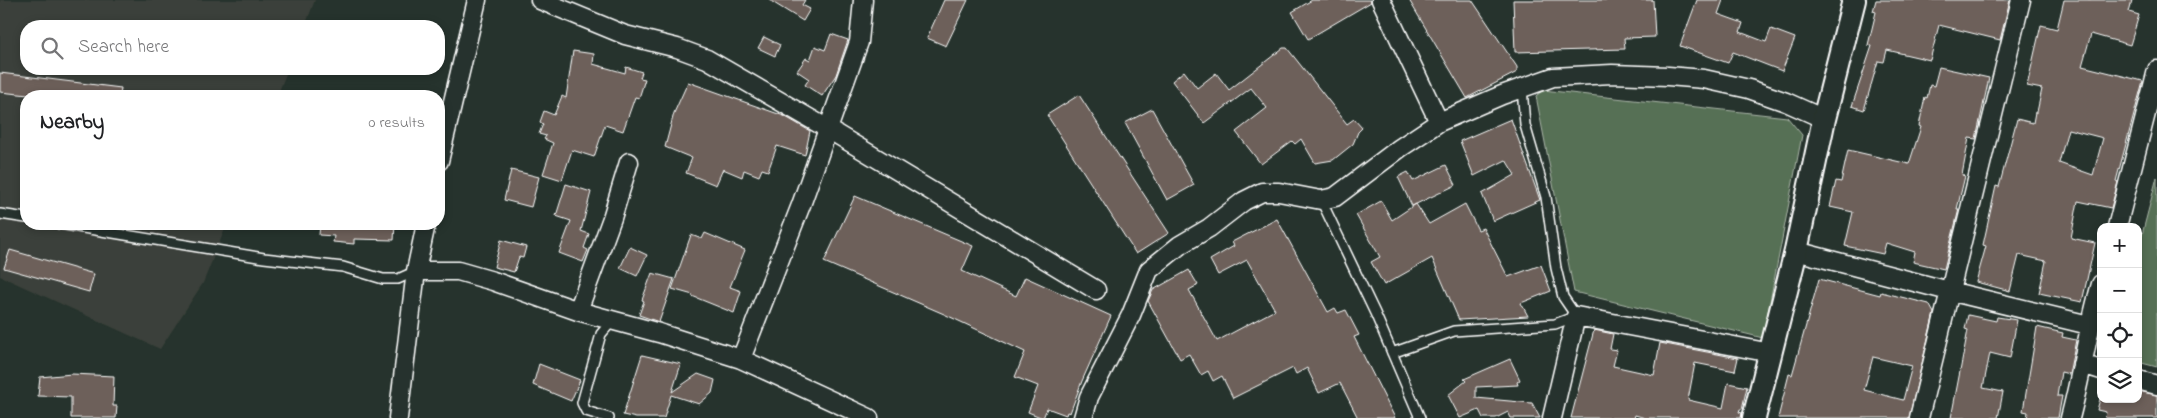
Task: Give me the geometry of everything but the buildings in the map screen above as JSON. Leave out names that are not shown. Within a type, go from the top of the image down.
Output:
[{"type":"street","points":[[445,136],[477,0]]},
{"type":"street","points":[[540,0],[625,35],[677,48],[707,60],[828,129],[1096,290]]},
{"type":"street","points":[[741,359],[859,42],[862,0]]},
{"type":"street","points":[[1380,0],[1439,122]]},
{"type":"street","points":[[1754,418],[1796,251],[1824,119],[1854,0]]},
{"type":"street","points":[[1920,418],[1949,291],[2021,0]]},
{"type":"street","points":[[2118,223],[2157,70]]},
{"type":"street","points":[[1083,418],[1090,397],[1131,315],[1150,270],[1180,245],[1210,228],[1244,201],[1262,192],[1279,192],[1321,200],[1336,197],[1400,148],[1439,122],[1553,77],[1612,74],[1704,79],[1749,88],[1824,119]]},
{"type":"street","points":[[578,311],[612,218],[628,162]]},
{"type":"street","points":[[398,418],[416,271],[425,230]]},
{"type":"street","points":[[1796,251],[2089,325]]},
{"type":"street","points":[[416,271],[458,271],[493,281],[578,311],[741,359],[869,418]]},
{"type":"street","points":[[2070,418],[2089,325],[2097,298]]},
{"type":"street","points":[[1552,418],[1576,316],[1770,353]]},
{"type":"street","points":[[2082,364],[2097,369]]},
{"type":"street","points":[[2142,381],[2157,385]]},
{"type":"lane","points":[[1392,353],[1454,331],[1555,324],[1576,316],[1563,297],[1556,268],[1546,197],[1525,125],[1522,88]]},
{"type":"lane","points":[[1321,200],[1375,313],[1420,418]]},
{"type":"lane","points":[[0,214],[20,217]]},
{"type":"lane","points":[[95,230],[264,258],[343,267],[383,279],[398,279],[416,271]]},
{"type":"lane","points":[[609,418],[586,410],[582,403],[601,334],[612,320]]},
{"type":"shaded area","points":[[0,0],[315,0],[307,20],[20,20],[20,75],[286,75],[279,90],[20,90],[20,230],[225,230],[203,283],[160,349],[0,276]]},
{"type":"green space","points":[[1543,90],[1787,117],[1802,135],[1763,338],[1574,292],[1536,96]]},
{"type":"green space","points":[[2157,177],[2157,367],[2142,363],[2142,235]]}]
